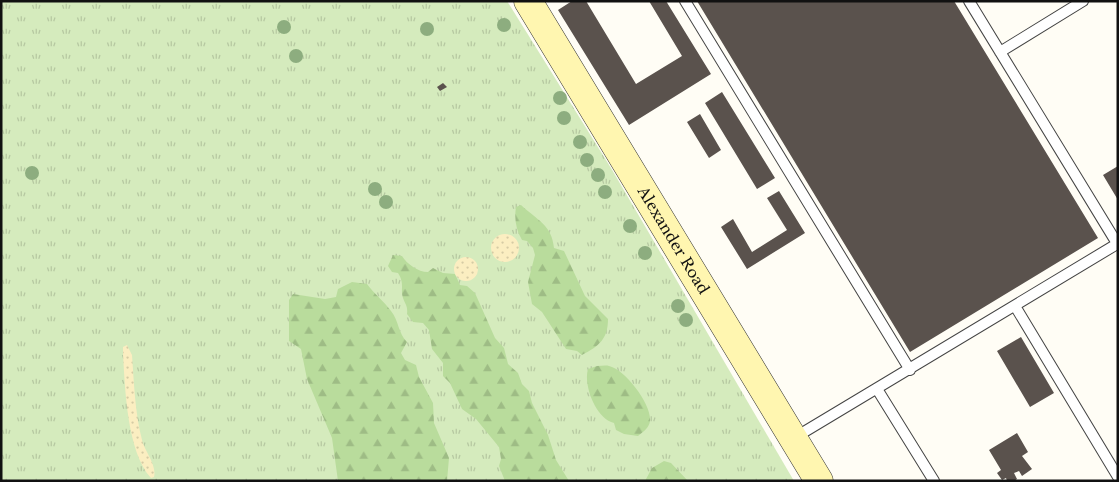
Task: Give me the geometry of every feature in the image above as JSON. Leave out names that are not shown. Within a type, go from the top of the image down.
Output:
[{"type":"street","name":"Alexander Road","points":[[528,1],[819,481]]},
{"type":"lane","points":[[684,1],[910,370]]},
{"type":"lane","points":[[793,439],[1118,245],[969,1]]},
{"type":"lane","points":[[1000,52],[1083,1]]},
{"type":"lane","points":[[1015,306],[1118,477]]},
{"type":"lane","points":[[877,389],[934,481]]},
{"type":"green space","points":[[1,1],[507,1],[611,168],[794,481],[1,481]]},
{"type":"green space","points":[[521,205],[547,228],[553,240],[554,248],[564,251],[585,296],[608,319],[608,326],[604,337],[598,345],[582,355],[577,351],[566,349],[542,312],[532,304],[528,282],[535,255],[533,248],[527,241],[522,240],[518,232],[515,220],[516,207]]},
{"type":"green space","points":[[393,255],[402,256],[410,265],[420,271],[428,272],[433,268],[443,273],[455,274],[460,285],[467,286],[475,293],[495,338],[504,348],[508,364],[518,373],[522,384],[529,391],[532,403],[548,435],[556,460],[569,481],[505,481],[499,466],[501,459],[499,447],[476,419],[462,409],[450,383],[443,376],[443,363],[432,349],[429,330],[423,323],[413,322],[407,314],[400,277],[398,273],[392,272],[388,266]]},
{"type":"green space","points":[[352,282],[367,284],[391,311],[407,342],[401,353],[405,360],[416,365],[419,377],[433,403],[434,423],[449,458],[447,481],[338,481],[332,438],[307,379],[301,349],[289,341],[289,300],[293,294],[325,299],[336,297],[338,289]]},
{"type":"green space","points":[[597,366],[608,366],[615,369],[630,381],[642,397],[647,406],[650,421],[647,428],[638,436],[624,434],[616,430],[614,423],[602,415],[592,400],[587,384],[588,369]]},
{"type":"green space","points":[[664,461],[671,463],[688,481],[645,481],[652,468]]},
{"type":"sand","points":[[505,234],[515,238],[519,248],[515,258],[505,262],[495,258],[491,248],[495,238]]},
{"type":"sand","points":[[466,257],[475,260],[478,269],[475,278],[466,281],[457,278],[454,269],[457,260]]},
{"type":"sand","points":[[127,345],[132,355],[135,398],[143,445],[154,468],[154,477],[151,478],[143,467],[132,436],[123,354],[123,347]]},
{"type":"building","points":[[572,1],[586,1],[636,84],[682,56],[649,1],[666,1],[711,74],[629,125],[558,10]]},
{"type":"building","points":[[697,1],[954,1],[1098,238],[910,352]]},
{"type":"building","points":[[443,83],[447,87],[440,91],[437,87]]},
{"type":"building","points":[[722,92],[775,178],[757,189],[705,103]]},
{"type":"building","points":[[700,114],[721,150],[709,158],[687,122]]},
{"type":"building","points":[[1118,166],[1118,200],[1103,175]]},
{"type":"building","points":[[779,191],[805,233],[747,269],[721,227],[733,219],[752,252],[787,230],[767,198]]},
{"type":"building","points":[[1021,337],[1054,393],[1030,407],[997,351]]},
{"type":"building","points":[[1017,433],[1028,452],[1022,456],[1032,469],[1022,476],[1019,471],[1014,473],[1017,479],[1014,481],[1007,481],[1006,478],[1002,480],[997,473],[1001,470],[989,450]]}]
